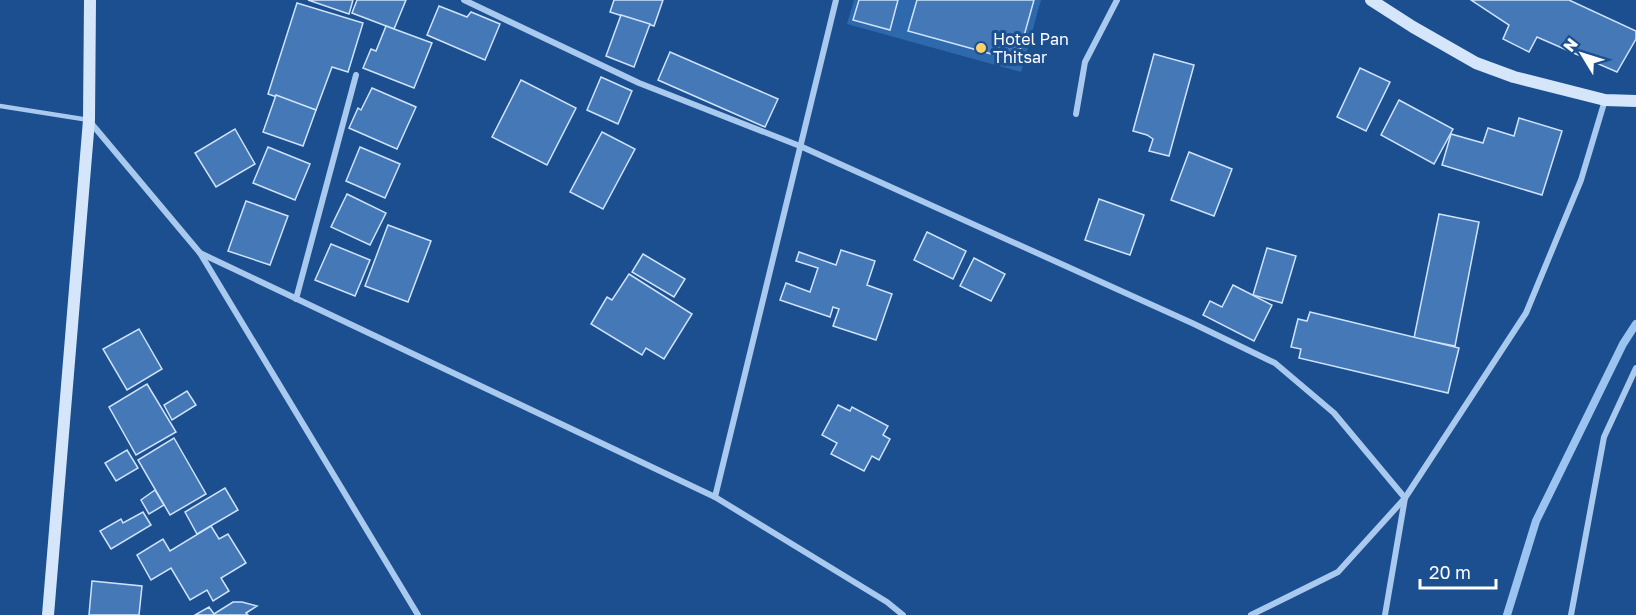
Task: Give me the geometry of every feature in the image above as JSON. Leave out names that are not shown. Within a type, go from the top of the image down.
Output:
[{"type":"street","points":[[48,615],[89,120],[90,0]]},
{"type":"street","points":[[464,0],[639,83],[800,146],[1192,323],[1275,363],[1334,412],[1405,498],[1385,615]]},
{"type":"street","points":[[715,497],[836,0]]},
{"type":"street","points":[[1076,114],[1085,62],[1117,0]]},
{"type":"street","points":[[1371,0],[1476,63],[1514,77],[1605,100],[1636,101]]},
{"type":"street","points":[[296,299],[356,75]]},
{"type":"street","points":[[1251,615],[1338,572],[1405,498],[1526,313],[1581,180],[1605,100]]},
{"type":"street","points":[[89,120],[200,253],[418,615]]},
{"type":"street","points":[[200,253],[715,497],[887,602],[903,615]]},
{"type":"street","points":[[1571,615],[1604,437],[1636,368]]},
{"type":"lane","points":[[0,106],[89,120]]},
{"type":"shaded area","name":"Hotel Pan Thitsar","points":[[854,0],[1041,0],[1021,72],[847,24]]},
{"type":"building","points":[[308,0],[353,0],[349,14]]},
{"type":"building","points":[[357,0],[406,0],[394,29],[352,13]]},
{"type":"building","points":[[614,0],[663,0],[654,26],[610,12]]},
{"type":"building","points":[[859,0],[898,0],[890,30],[853,20]]},
{"type":"building","name":"Hotel Pan Thitsar","points":[[917,0],[1034,0],[1017,61],[908,31]]},
{"type":"building","points":[[1471,0],[1569,0],[1636,31],[1636,39],[1617,72],[1537,37],[1529,52],[1503,39],[1509,25]]},
{"type":"building","points":[[297,3],[363,23],[348,72],[332,67],[316,110],[268,94]]},
{"type":"building","points":[[439,6],[467,17],[471,12],[500,24],[485,60],[427,35]]},
{"type":"building","points":[[621,15],[650,24],[634,67],[606,56]]},
{"type":"building","points":[[386,26],[432,43],[414,88],[363,68],[371,49],[376,51]]},
{"type":"building","points":[[670,52],[778,99],[765,127],[658,80]]},
{"type":"building","points":[[1154,54],[1194,65],[1169,156],[1149,151],[1153,139],[1133,131]]},
{"type":"building","points":[[1360,68],[1390,82],[1366,131],[1337,117]]},
{"type":"building","points":[[601,77],[632,91],[618,124],[587,110]]},
{"type":"building","points":[[521,80],[576,108],[547,165],[492,137]]},
{"type":"building","points":[[372,88],[416,107],[397,149],[349,128],[358,108],[361,110]]},
{"type":"building","points":[[276,95],[316,110],[303,146],[263,132]]},
{"type":"building","points":[[1399,100],[1453,129],[1434,164],[1381,135]]},
{"type":"building","points":[[1519,118],[1562,131],[1542,195],[1442,165],[1451,134],[1483,143],[1488,128],[1514,136]]},
{"type":"building","points":[[235,129],[255,164],[216,187],[195,153]]},
{"type":"building","points":[[602,132],[635,149],[603,209],[570,192]]},
{"type":"building","points":[[268,147],[310,164],[295,200],[253,183]]},
{"type":"building","points":[[360,147],[400,164],[385,198],[346,181]]},
{"type":"building","points":[[1189,152],[1232,169],[1214,216],[1171,200]]},
{"type":"building","points":[[347,194],[386,213],[370,245],[331,227]]},
{"type":"building","points":[[1099,199],[1144,215],[1130,255],[1085,240]]},
{"type":"building","points":[[246,201],[288,216],[270,265],[228,251]]},
{"type":"building","points":[[1439,214],[1479,222],[1455,346],[1414,338]]},
{"type":"building","points":[[388,225],[431,241],[408,302],[365,286]]},
{"type":"building","points":[[927,232],[966,251],[953,279],[914,260]]},
{"type":"building","points":[[331,244],[370,260],[355,296],[315,280]]},
{"type":"building","points":[[1267,248],[1296,256],[1282,303],[1253,295]]},
{"type":"building","points":[[841,250],[875,261],[867,285],[892,294],[876,340],[833,326],[839,309],[833,307],[830,317],[780,300],[786,283],[810,292],[818,268],[796,261],[799,252],[836,265]]},
{"type":"building","points":[[643,254],[685,279],[674,297],[632,272]]},
{"type":"building","points":[[974,258],[1005,274],[991,301],[960,286]]},
{"type":"building","points":[[629,274],[692,314],[664,359],[646,348],[642,355],[591,324],[607,297],[612,300]]},
{"type":"building","points":[[1233,285],[1272,305],[1254,341],[1203,315],[1210,301],[1222,307]]},
{"type":"building","points":[[1310,312],[1459,348],[1448,393],[1299,358],[1301,349],[1291,347],[1298,319],[1307,321]]},
{"type":"building","points":[[139,329],[162,369],[127,390],[103,349]]},
{"type":"building","points":[[147,384],[176,432],[136,455],[109,407]]},
{"type":"building","points":[[187,391],[196,405],[172,420],[164,405]]},
{"type":"building","points":[[838,405],[850,411],[852,407],[888,426],[883,435],[890,439],[879,460],[872,456],[864,471],[831,454],[837,443],[822,435]]},
{"type":"building","points":[[174,438],[206,494],[170,515],[138,460]]},
{"type":"building","points":[[127,450],[138,468],[116,481],[105,463]]},
{"type":"building","points":[[225,488],[238,510],[197,534],[185,512]]},
{"type":"building","points":[[155,490],[164,505],[149,514],[141,500]]},
{"type":"building","points":[[143,512],[151,525],[111,549],[100,531],[121,519],[123,523]]},
{"type":"building","points":[[211,526],[219,539],[228,534],[246,563],[221,578],[229,591],[213,601],[207,590],[190,600],[171,568],[151,580],[137,555],[163,539],[170,551]]},
{"type":"building","points":[[92,581],[142,586],[139,615],[89,615]]},
{"type":"building","points":[[233,602],[257,606],[246,613],[248,615],[195,615],[209,607],[214,614]]},
{"type":"waterway","points":[[1507,615],[1536,521],[1623,344],[1636,324]]},
{"type":"place","name":"Hotel Pan Thitsar","points":[[981,48]]}]
